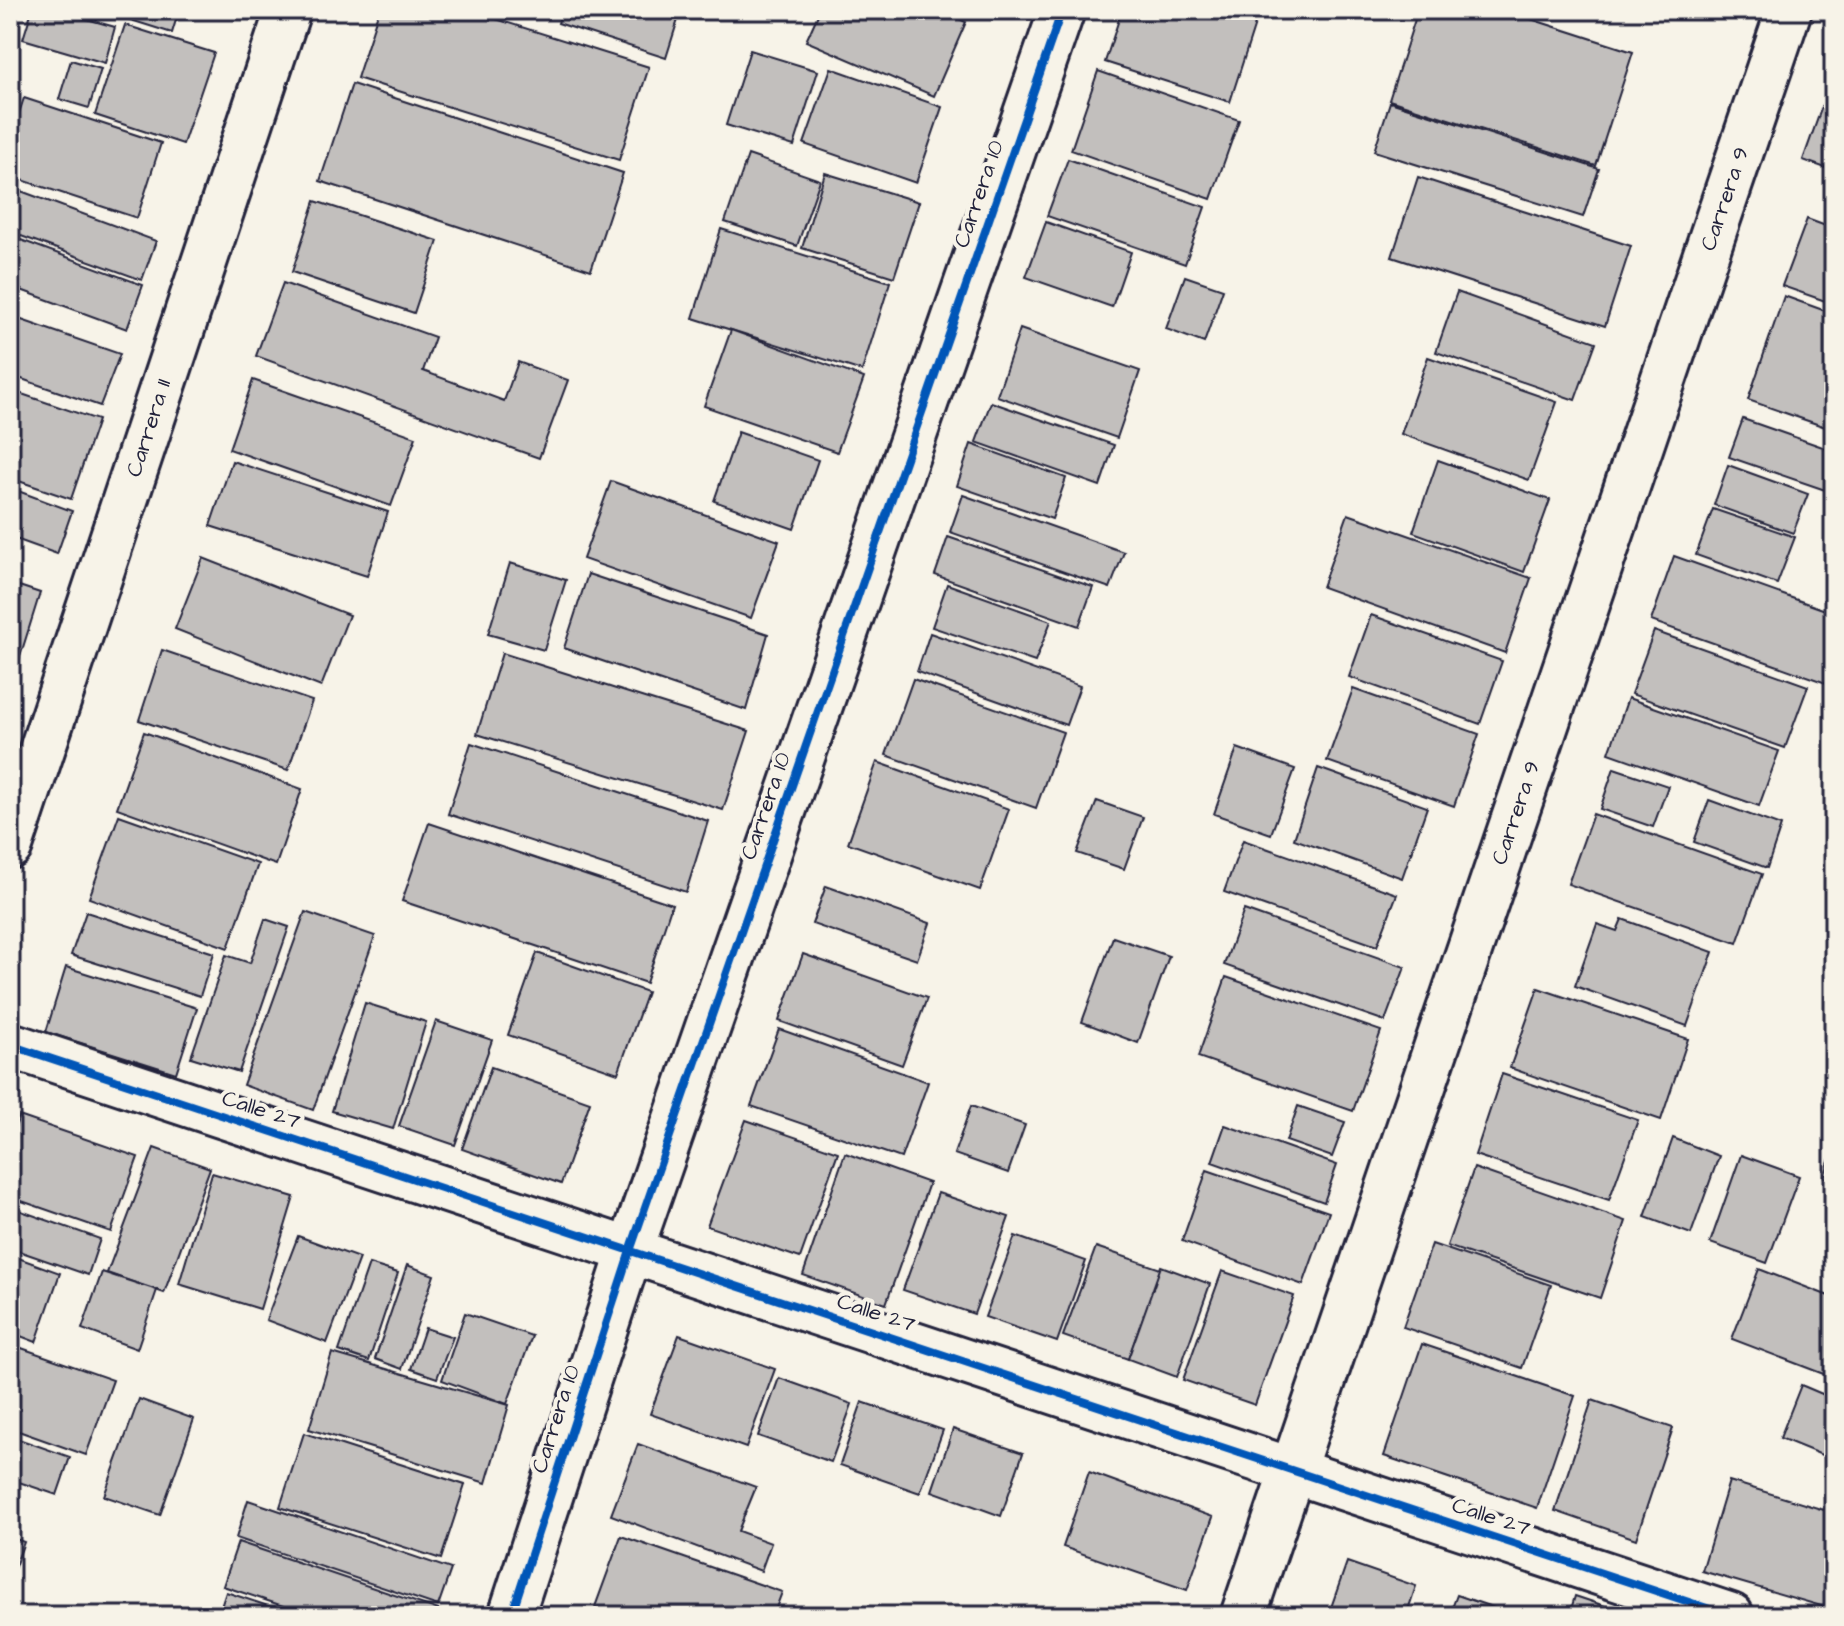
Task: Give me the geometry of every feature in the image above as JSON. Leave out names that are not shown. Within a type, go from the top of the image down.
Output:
[{"type":"street","name":"Carrera 11","points":[[10,846],[288,10]]},
{"type":"street","name":"Carrera 10","points":[[511,1616],[630,1251],[1062,10]]},
{"type":"street","name":"Carrera 9","points":[[1243,1616],[1789,10]]},
{"type":"street","name":"Calle 27","points":[[10,1045],[1731,1616]]},
{"type":"building","points":[[32,10],[55,10],[115,27],[105,63],[23,39]]},
{"type":"building","points":[[99,10],[179,10],[172,33]]},
{"type":"building","points":[[379,10],[467,10],[649,67],[619,160],[357,78]]},
{"type":"building","points":[[562,10],[681,10],[666,58],[558,23]]},
{"type":"building","points":[[820,10],[938,10],[966,22],[934,96],[806,41]]},
{"type":"building","points":[[1122,10],[1221,10],[1256,21],[1230,102],[1105,62]]},
{"type":"building","points":[[1418,10],[1503,10],[1633,52],[1596,166],[1389,100]]},
{"type":"building","points":[[125,25],[214,53],[183,144],[95,115]]},
{"type":"building","points":[[750,50],[818,71],[794,146],[726,125]]},
{"type":"building","points":[[71,60],[101,69],[89,108],[59,99]]},
{"type":"building","points":[[831,68],[942,107],[916,183],[804,144]]},
{"type":"building","points":[[1098,71],[1239,120],[1211,199],[1071,150]]},
{"type":"building","points":[[352,84],[623,173],[591,270],[320,181]]},
{"type":"building","points":[[24,98],[161,143],[137,218],[10,176],[10,140]]},
{"type":"building","points":[[1825,98],[1834,101],[1834,171],[1803,160]]},
{"type":"building","points":[[1390,102],[1599,169],[1583,217],[1374,151]]},
{"type":"building","points":[[748,155],[820,180],[797,246],[725,222]]},
{"type":"building","points":[[1068,159],[1205,207],[1185,264],[1047,216]]},
{"type":"building","points":[[825,173],[919,202],[894,277],[802,248]]},
{"type":"building","points":[[1418,177],[1631,246],[1605,326],[1392,257]]},
{"type":"building","points":[[10,187],[156,241],[142,280],[10,232]]},
{"type":"building","points":[[315,201],[438,241],[414,313],[292,272]]},
{"type":"building","points":[[1807,219],[1834,229],[1834,304],[1782,286]]},
{"type":"building","points":[[1046,222],[1131,252],[1112,307],[1026,277]]},
{"type":"building","points":[[721,229],[890,282],[862,371],[693,318]]},
{"type":"building","points":[[10,236],[143,285],[127,329],[10,286]]},
{"type":"building","points":[[1185,276],[1223,289],[1204,343],[1166,329]]},
{"type":"building","points":[[283,283],[435,337],[423,371],[504,401],[518,362],[568,380],[539,458],[256,356]]},
{"type":"building","points":[[1457,292],[1596,342],[1575,400],[1436,352]]},
{"type":"building","points":[[1784,296],[1834,314],[1834,430],[1748,400]]},
{"type":"building","points":[[10,316],[120,354],[100,406],[10,375]]},
{"type":"building","points":[[1020,329],[1140,371],[1117,438],[997,396]]},
{"type":"building","points":[[731,330],[864,378],[837,452],[704,406]]},
{"type":"building","points":[[1428,357],[1557,402],[1529,480],[1401,434]]},
{"type":"building","points":[[253,380],[416,437],[391,506],[229,449]]},
{"type":"building","points":[[10,390],[98,420],[71,499],[10,478]]},
{"type":"building","points":[[991,402],[1114,445],[1100,486],[976,442]]},
{"type":"building","points":[[1743,419],[1834,451],[1834,493],[1729,457]]},
{"type":"building","points":[[738,432],[818,460],[794,529],[714,501]]},
{"type":"building","points":[[971,444],[1066,478],[1052,519],[957,486]]},
{"type":"building","points":[[1438,460],[1550,500],[1524,572],[1413,532]]},
{"type":"building","points":[[232,461],[388,512],[367,576],[210,526]]},
{"type":"building","points":[[1728,465],[1808,494],[1793,533],[1714,505]]},
{"type":"building","points":[[611,481],[779,541],[751,618],[583,559]]},
{"type":"building","points":[[10,488],[72,511],[57,554],[10,537]]},
{"type":"building","points":[[963,495],[1124,552],[1110,588],[950,532]]},
{"type":"building","points":[[1713,509],[1795,537],[1777,584],[1696,555]]},
{"type":"building","points":[[1348,514],[1531,578],[1505,653],[1322,587]]},
{"type":"building","points":[[948,537],[1093,587],[1079,626],[935,575]]},
{"type":"building","points":[[1674,556],[1834,613],[1834,662],[1826,683],[1651,621]]},
{"type":"building","points":[[203,558],[349,615],[321,687],[175,629]]},
{"type":"building","points":[[510,563],[566,580],[544,650],[488,634]]},
{"type":"building","points":[[588,574],[768,634],[746,710],[564,648]]},
{"type":"building","points":[[10,583],[40,593],[15,673],[10,671]]},
{"type":"building","points":[[947,584],[1051,621],[1035,662],[932,627]]},
{"type":"building","points":[[1371,615],[1502,661],[1480,724],[1349,677]]},
{"type":"building","points":[[1654,631],[1808,686],[1785,748],[1631,694]]},
{"type":"building","points":[[930,633],[1080,686],[1066,725],[917,672]]},
{"type":"building","points":[[162,650],[312,701],[288,770],[139,720]]},
{"type":"building","points":[[502,653],[749,731],[723,810],[477,734]]},
{"type":"building","points":[[913,679],[1063,732],[1036,808],[886,755]]},
{"type":"building","points":[[1353,689],[1479,734],[1454,806],[1327,761]]},
{"type":"building","points":[[1628,698],[1779,751],[1759,806],[1609,753]]},
{"type":"building","points":[[144,732],[302,789],[276,865],[117,808]]},
{"type":"building","points":[[471,743],[708,821],[686,892],[448,814]]},
{"type":"building","points":[[1237,748],[1295,769],[1271,834],[1214,814]]},
{"type":"building","points":[[877,762],[1009,809],[980,890],[848,843]]},
{"type":"building","points":[[1318,768],[1427,807],[1402,878],[1294,839]]},
{"type":"building","points":[[1614,768],[1668,786],[1653,827],[1600,809]]},
{"type":"building","points":[[1709,800],[1781,826],[1767,868],[1694,842]]},
{"type":"building","points":[[1097,801],[1143,817],[1124,869],[1077,853]]},
{"type":"building","points":[[1593,814],[1762,874],[1737,943],[1568,884]]},
{"type":"building","points":[[119,815],[258,864],[228,948],[89,898]]},
{"type":"building","points":[[429,823],[672,904],[646,983],[402,901]]},
{"type":"building","points":[[1243,840],[1397,894],[1377,946],[1224,892]]},
{"type":"building","points":[[826,886],[930,923],[917,960],[812,924]]},
{"type":"building","points":[[1244,910],[1405,967],[1385,1021],[1224,965]]},
{"type":"building","points":[[86,912],[214,953],[200,996],[71,955]]},
{"type":"building","points":[[305,912],[375,936],[313,1110],[243,1085]]},
{"type":"building","points":[[265,919],[289,927],[239,1072],[191,1057],[226,955],[250,963]]},
{"type":"building","points":[[1622,919],[1713,952],[1687,1026],[1575,986],[1597,924],[1617,931]]},
{"type":"building","points":[[1113,937],[1169,956],[1138,1043],[1082,1022]]},
{"type":"building","points":[[537,953],[647,992],[618,1073],[508,1035]]},
{"type":"building","points":[[803,954],[927,998],[902,1065],[779,1021]]},
{"type":"building","points":[[66,967],[197,1008],[176,1073],[46,1032]]},
{"type":"building","points":[[1226,977],[1381,1031],[1353,1111],[1198,1057]]},
{"type":"building","points":[[1538,988],[1688,1039],[1661,1120],[1510,1068]]},
{"type":"building","points":[[365,1003],[426,1022],[393,1129],[332,1111]]},
{"type":"building","points":[[436,1021],[492,1040],[455,1145],[399,1126]]},
{"type":"building","points":[[779,1029],[928,1082],[901,1158],[751,1106]]},
{"type":"building","points":[[491,1067],[590,1102],[561,1184],[462,1149]]},
{"type":"building","points":[[1502,1074],[1638,1120],[1609,1200],[1475,1155]]},
{"type":"building","points":[[971,1106],[1025,1125],[1008,1173],[954,1154]]},
{"type":"building","points":[[1298,1106],[1345,1122],[1332,1157],[1286,1141]]},
{"type":"building","points":[[19,1116],[138,1157],[111,1232],[10,1197],[10,1142]]},
{"type":"building","points":[[746,1120],[838,1152],[800,1258],[707,1226]]},
{"type":"building","points":[[1225,1125],[1337,1165],[1324,1202],[1212,1162]]},
{"type":"building","points":[[1673,1138],[1719,1156],[1691,1234],[1645,1217]]},
{"type":"building","points":[[1834,1146],[1834,1180],[1824,1177]]},
{"type":"building","points":[[154,1148],[210,1168],[164,1293],[107,1273]]},
{"type":"building","points":[[845,1153],[929,1183],[886,1304],[803,1275]]},
{"type":"building","points":[[1741,1155],[1799,1176],[1767,1263],[1710,1243]]},
{"type":"building","points":[[1474,1168],[1626,1221],[1600,1298],[1447,1246]]},
{"type":"building","points":[[1207,1170],[1329,1212],[1303,1285],[1182,1241]]},
{"type":"building","points":[[212,1173],[294,1197],[260,1309],[179,1284]]},
{"type":"building","points":[[938,1193],[1009,1217],[974,1314],[903,1290]]},
{"type":"building","points":[[10,1207],[100,1239],[88,1275],[10,1248]]},
{"type":"building","points":[[298,1236],[359,1258],[327,1343],[266,1320]]},
{"type":"building","points":[[1015,1236],[1086,1261],[1057,1342],[985,1317]]},
{"type":"building","points":[[1432,1244],[1551,1285],[1522,1368],[1403,1327]]},
{"type":"building","points":[[1096,1247],[1161,1269],[1128,1359],[1063,1336]]},
{"type":"building","points":[[10,1255],[60,1273],[36,1342],[10,1332]]},
{"type":"building","points":[[369,1264],[398,1273],[369,1361],[339,1351]]},
{"type":"building","points":[[407,1265],[434,1275],[402,1369],[375,1359]]},
{"type":"building","points":[[1161,1266],[1210,1284],[1177,1377],[1128,1359]]},
{"type":"building","points":[[1759,1269],[1834,1298],[1834,1378],[1732,1339]]},
{"type":"building","points":[[1222,1271],[1294,1296],[1255,1405],[1183,1380]]},
{"type":"building","points":[[102,1272],[157,1290],[137,1349],[82,1329]]},
{"type":"building","points":[[465,1313],[532,1336],[507,1404],[442,1380]]},
{"type":"building","points":[[425,1328],[453,1337],[437,1378],[411,1369]]},
{"type":"building","points":[[679,1335],[775,1369],[746,1448],[650,1414]]},
{"type":"building","points":[[10,1344],[113,1380],[86,1455],[10,1428]]},
{"type":"building","points":[[1422,1344],[1575,1396],[1537,1508],[1384,1456]]},
{"type":"building","points":[[332,1353],[509,1405],[486,1483],[309,1429]]},
{"type":"building","points":[[779,1378],[852,1404],[831,1462],[758,1436]]},
{"type":"building","points":[[1801,1385],[1834,1399],[1834,1460],[1780,1438]]},
{"type":"building","points":[[139,1399],[194,1419],[160,1515],[104,1496]]},
{"type":"building","points":[[1592,1400],[1673,1428],[1636,1539],[1555,1511]]},
{"type":"building","points":[[862,1402],[943,1430],[920,1493],[840,1465]]},
{"type":"building","points":[[953,1429],[1023,1453],[1001,1516],[932,1491]]},
{"type":"building","points":[[304,1433],[465,1485],[441,1559],[280,1507]]},
{"type":"building","points":[[10,1436],[70,1457],[57,1495],[10,1479]]},
{"type":"building","points":[[638,1444],[756,1487],[738,1531],[771,1543],[761,1571],[611,1515]]},
{"type":"building","points":[[1089,1472],[1213,1517],[1187,1590],[1063,1547]]},
{"type":"building","points":[[1729,1481],[1834,1513],[1834,1590],[1828,1608],[1702,1571]]},
{"type":"building","points":[[248,1500],[451,1569],[438,1606],[236,1538]]},
{"type":"building","points":[[621,1536],[782,1592],[773,1616],[619,1616],[595,1607]]},
{"type":"building","points":[[10,1537],[24,1542],[10,1580]]},
{"type":"building","points":[[238,1542],[442,1611],[440,1616],[313,1616],[223,1586]]},
{"type":"building","points":[[1347,1562],[1416,1586],[1406,1616],[1328,1616]]},
{"type":"building","points":[[226,1592],[298,1616],[218,1616]]},
{"type":"building","points":[[1457,1595],[1518,1616],[1449,1616]]},
{"type":"building","points":[[1575,1596],[1635,1616],[1569,1616]]},
{"type":"building","points":[[1101,1605],[1133,1616],[1097,1616]]},
{"type":"cycle path","points":[[511,1616],[630,1251],[1062,10]]},
{"type":"cycle path","points":[[10,1045],[1731,1616]]}]
